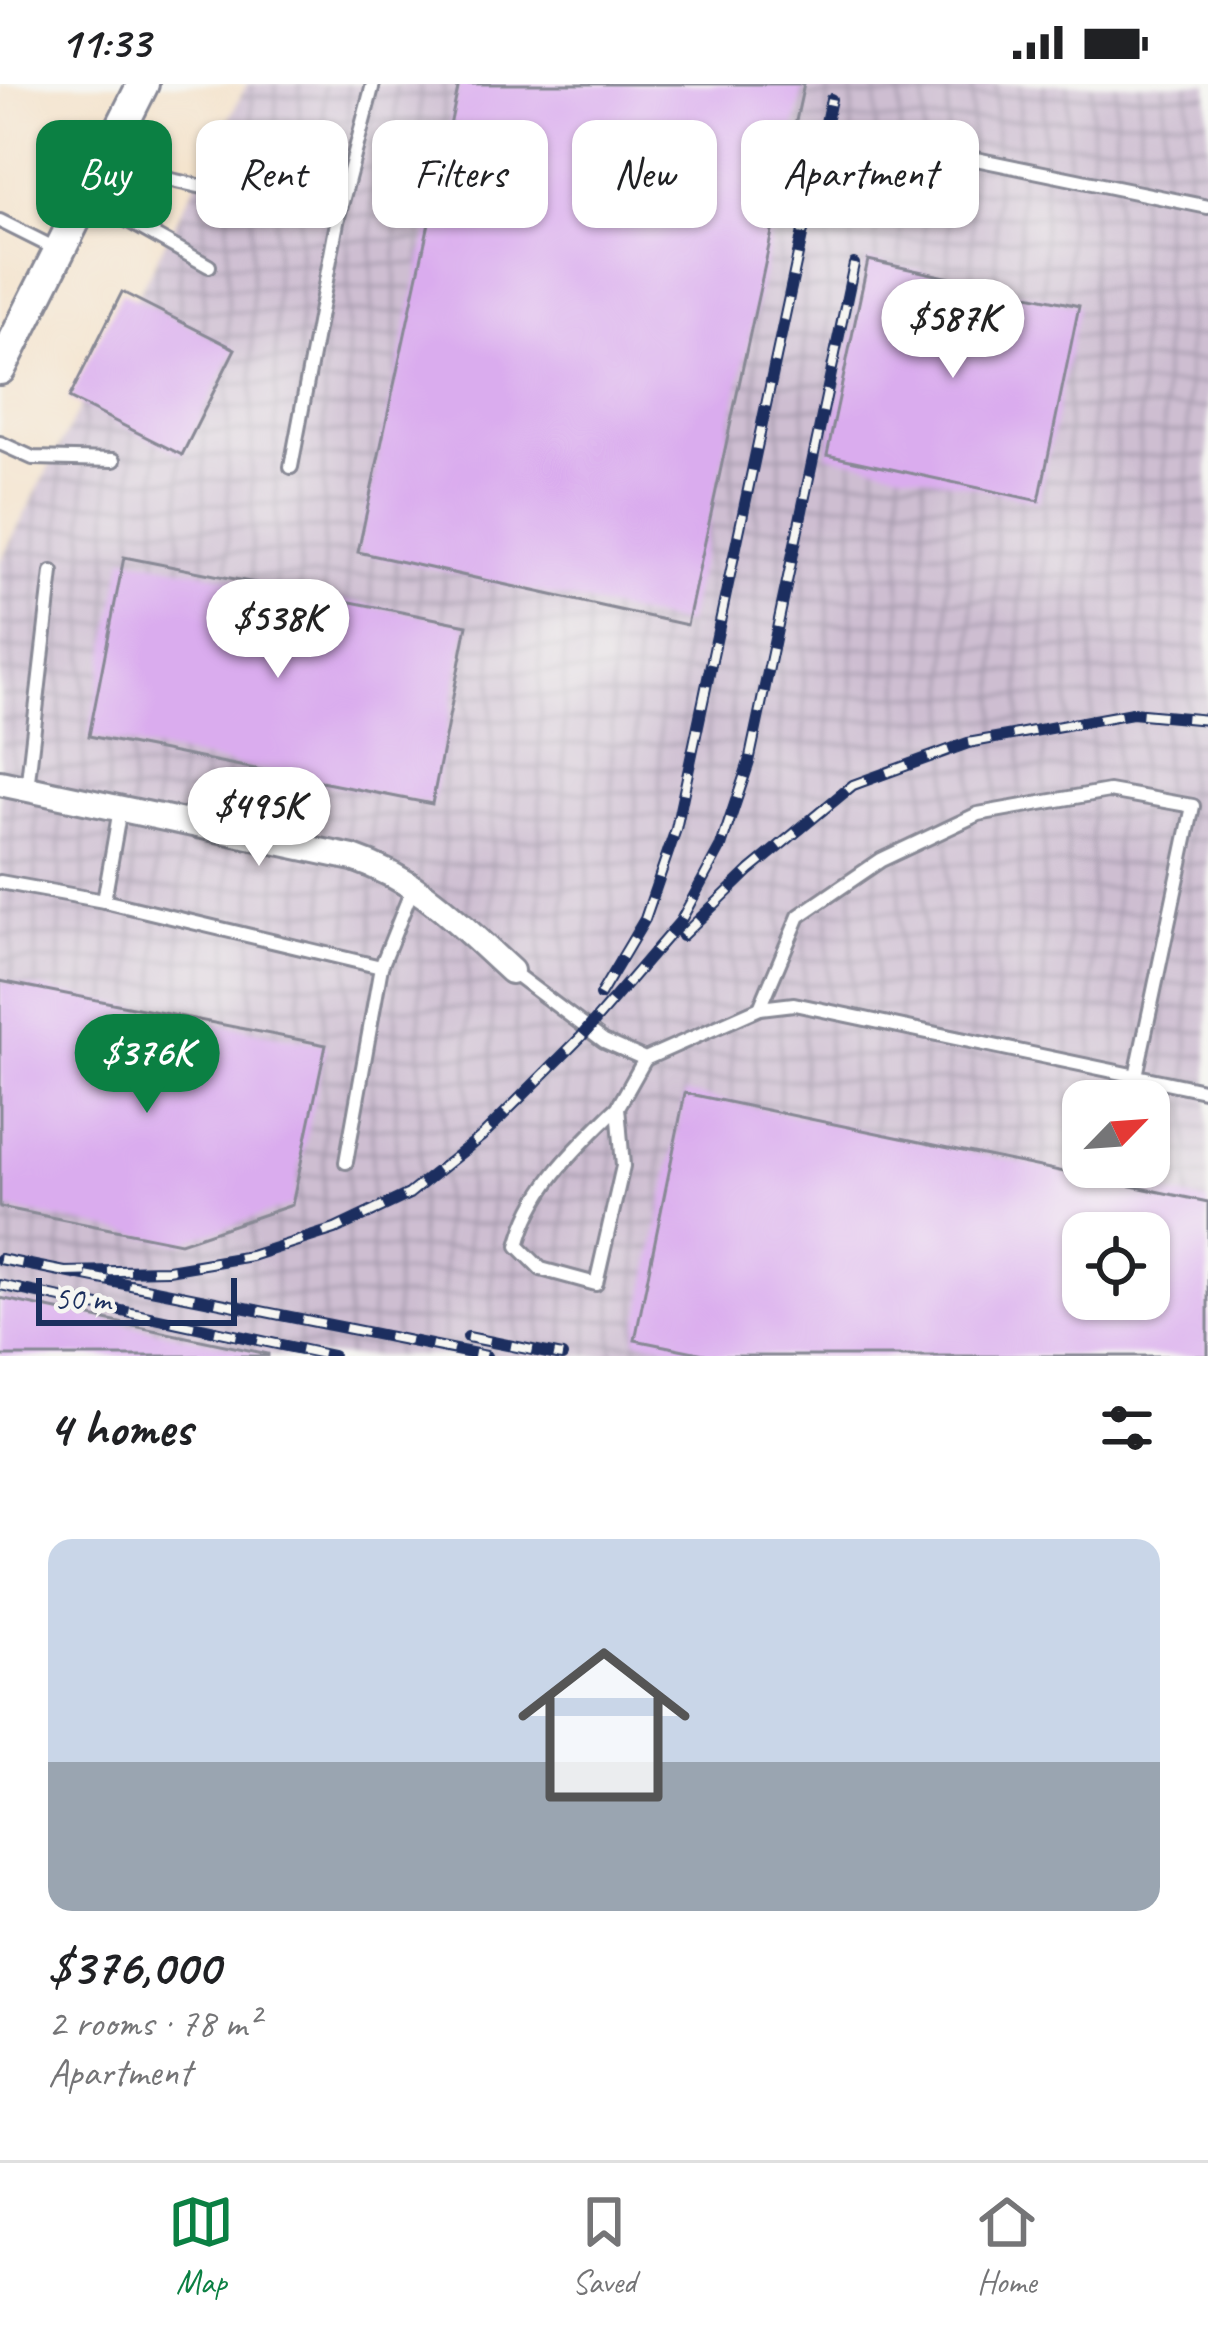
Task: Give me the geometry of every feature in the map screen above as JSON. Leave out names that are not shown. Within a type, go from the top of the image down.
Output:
[{"type":"street","points":[[125,120],[143,84]]},
{"type":"street","points":[[0,369],[70,228]]},
{"type":"street","points":[[0,783],[353,858],[392,872],[511,970]]},
{"type":"lane","points":[[348,179],[373,84]]},
{"type":"lane","points":[[979,160],[1208,207]]},
{"type":"lane","points":[[0,221],[59,250]]},
{"type":"lane","points":[[141,228],[209,266]]},
{"type":"lane","points":[[290,467],[336,228]]},
{"type":"lane","points":[[0,443],[34,458],[114,460]]},
{"type":"lane","points":[[26,788],[52,572]]},
{"type":"lane","points":[[760,1008],[799,916],[881,860],[978,814],[1109,791],[1193,806],[1136,1076]]},
{"type":"lane","points":[[104,901],[120,808]]},
{"type":"lane","points":[[0,882],[104,901],[381,967]]},
{"type":"lane","points":[[346,1162],[381,967],[413,886]]},
{"type":"lane","points":[[511,970],[604,1041],[645,1059]]},
{"type":"lane","points":[[618,1107],[623,1166],[596,1284],[541,1268],[518,1246],[526,1212],[563,1161],[618,1107],[645,1059],[760,1008],[794,1004],[1208,1091]]},
{"type":"shaded area","points":[[247,84],[1208,84],[1208,1356],[0,1356],[0,562],[196,183],[196,228],[348,228],[348,120],[228,120]]},
{"type":"building","points":[[459,84],[804,84],[796,120],[741,120],[741,228],[773,228],[687,625],[358,552],[428,228],[548,228],[548,120],[451,120]]},
{"type":"building","points":[[868,260],[1079,306],[1039,501],[827,455]]},
{"type":"building","points":[[122,292],[235,349],[182,455],[69,398]]},
{"type":"building","points":[[124,557],[467,625],[432,804],[89,736]]},
{"type":"building","points":[[0,981],[326,1045],[292,1205],[180,1243],[0,1207]]},
{"type":"building","points":[[685,1093],[1062,1172],[1062,1188],[1141,1188],[1208,1202],[1208,1356],[714,1356],[635,1340]]},
{"type":"building","points":[[0,1298],[268,1354],[268,1356],[0,1356]]},
{"type":"railway","points":[[600,995],[645,919],[676,829],[831,99]]},
{"type":"railway","points":[[64,1272],[168,1270],[251,1256],[335,1229],[409,1194],[482,1136],[581,1037],[680,922],[721,846],[749,762],[854,264]]},
{"type":"railway","points":[[682,936],[750,870],[853,785],[968,743],[1132,713],[1208,720]]},
{"type":"railway","points":[[0,1259],[486,1356]]},
{"type":"railway","points":[[0,1285],[333,1356]]},
{"type":"railway","points":[[468,1337],[562,1356]]}]
